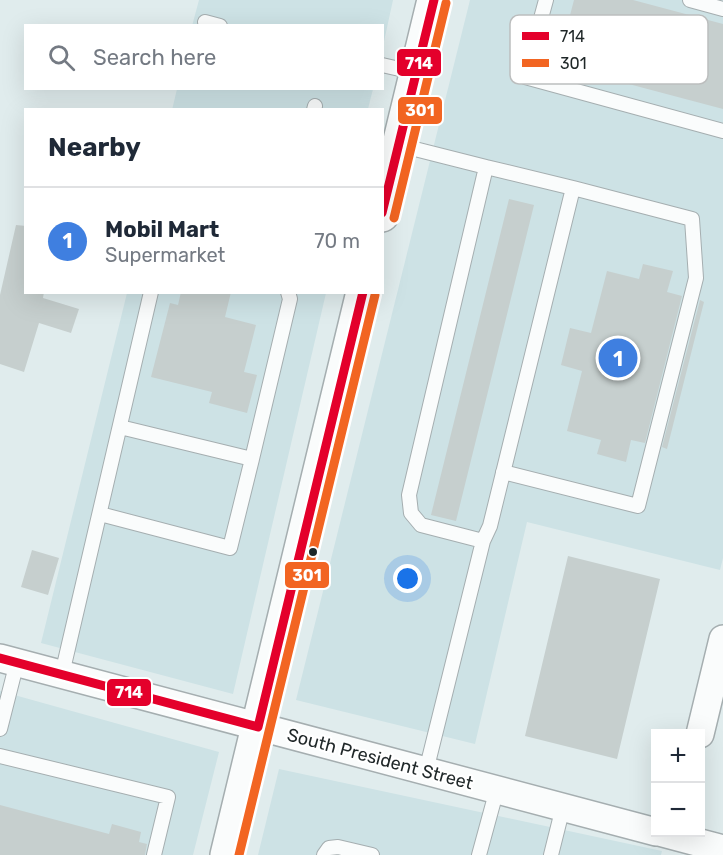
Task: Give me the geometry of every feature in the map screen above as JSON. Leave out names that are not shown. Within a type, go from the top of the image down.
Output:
[{"type":"main road","points":[[384,207],[434,0]]},
{"type":"main road","points":[[227,855],[363,294]]},
{"type":"street","points":[[701,729],[723,639]]},
{"type":"street","name":"South President Street","points":[[8,660],[651,829]]},
{"type":"street","name":"South President Street","points":[[681,837],[723,849]]},
{"type":"lane","points":[[542,15],[546,0]]},
{"type":"lane","points":[[690,0],[723,9]]},
{"type":"lane","points":[[205,22],[212,24]]},
{"type":"lane","points":[[384,65],[417,73]]},
{"type":"lane","points":[[551,84],[723,131]]},
{"type":"lane","points":[[399,145],[692,219],[696,278],[638,506],[503,472]]},
{"type":"lane","points":[[483,541],[421,525],[411,513],[410,495],[486,167]]},
{"type":"lane","points":[[426,771],[483,541],[490,526],[573,189]]},
{"type":"lane","points":[[62,674],[152,294]]},
{"type":"lane","points":[[100,514],[230,548],[290,299],[289,294]]},
{"type":"lane","points":[[120,427],[252,459]]},
{"type":"lane","points":[[0,729],[8,660]]},
{"type":"lane","points":[[0,756],[168,797],[154,855]]},
{"type":"lane","points":[[479,855],[497,789]]},
{"type":"lane","points":[[550,855],[563,807]]},
{"type":"lane","points":[[324,855],[329,848],[338,846],[372,855]]},
{"type":"shaded area","points":[[199,0],[393,0],[384,41],[384,24],[193,24]]},
{"type":"shaded area","points":[[470,0],[723,0],[723,558],[720,570],[527,522],[475,744],[296,700]]},
{"type":"shaded area","points":[[177,90],[373,90],[368,108],[172,108]]},
{"type":"shaded area","points":[[127,294],[326,294],[233,694],[41,643]]},
{"type":"shaded area","points":[[0,691],[219,752],[193,855],[0,855]]},
{"type":"shaded area","points":[[279,769],[662,851],[661,855],[258,855]]},
{"type":"building","points":[[574,0],[633,0],[689,15],[570,15]]},
{"type":"building","points":[[708,20],[723,24],[723,109],[629,84],[708,84]]},
{"type":"building","points":[[509,199],[534,205],[456,521],[431,515]]},
{"type":"building","points":[[16,225],[24,226],[24,294],[44,294],[43,298],[79,309],[71,333],[39,323],[24,372],[0,364],[0,295]]},
{"type":"building","points":[[643,264],[673,271],[667,292],[682,296],[645,443],[631,440],[626,462],[597,454],[601,440],[567,431],[582,371],[561,365],[570,328],[591,333],[607,271],[639,279]]},
{"type":"building","points":[[181,294],[231,294],[225,317],[256,325],[244,372],[257,375],[247,413],[209,403],[212,392],[151,377],[170,303],[178,305]]},
{"type":"building","points":[[700,300],[704,302],[667,449],[662,447]]},
{"type":"building","points":[[32,550],[59,558],[48,595],[21,587]]},
{"type":"building","points":[[568,556],[660,579],[617,759],[525,736]]},
{"type":"building","points":[[0,805],[109,834],[112,824],[141,832],[139,842],[147,844],[145,855],[0,855]]},
{"type":"transit line","name":"714","points":[[384,205],[434,0]]},
{"type":"transit line","name":"301","points":[[394,218],[446,3]]},
{"type":"transit line","name":"714","points":[[258,727],[363,294]]},
{"type":"transit line","name":"301","points":[[239,855],[375,295]]},
{"type":"transit line","name":"714","points":[[0,658],[258,727]]},
{"type":"place","name":"Mobil Mart","points":[[618,358]]}]
